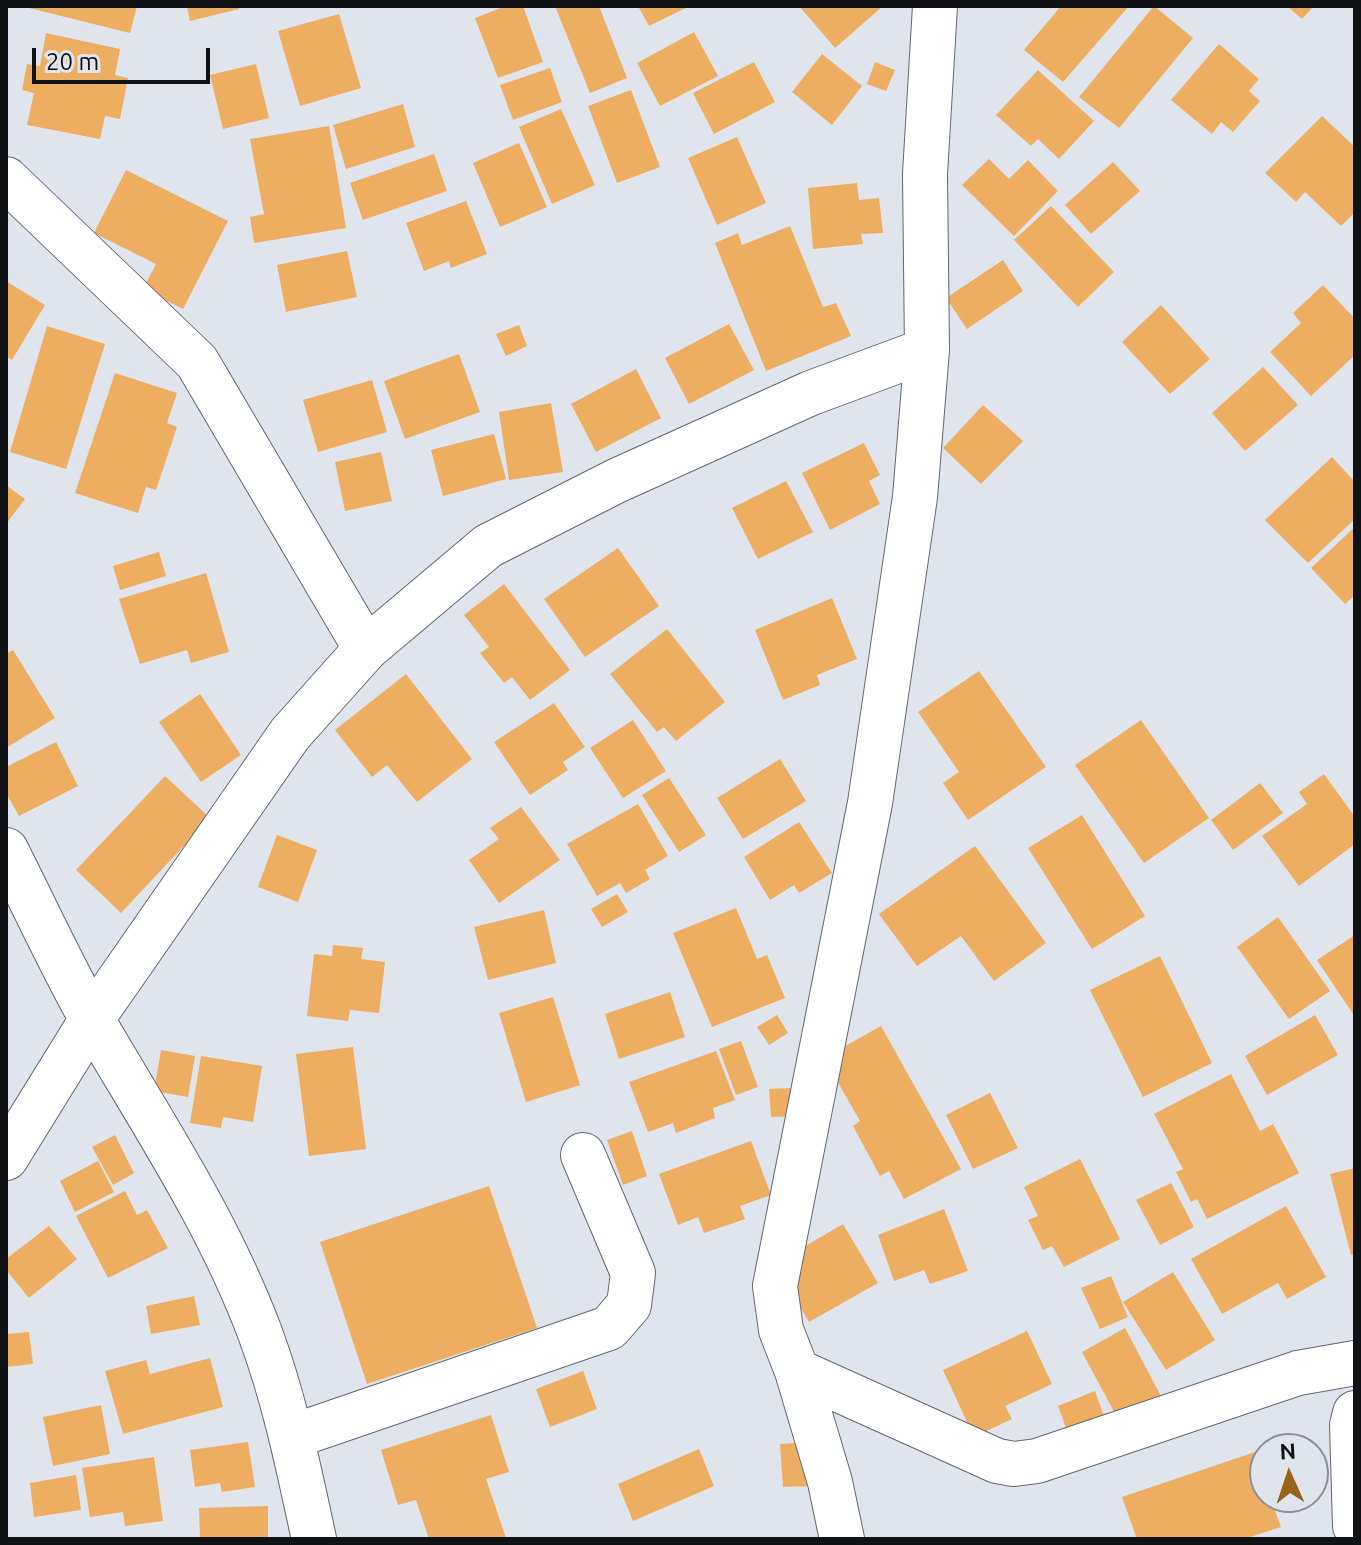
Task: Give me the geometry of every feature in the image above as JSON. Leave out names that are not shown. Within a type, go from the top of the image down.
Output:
[{"type":"street","points":[[842,1539],[830,1482],[797,1371],[781,1330],[775,1286],[870,803],[915,497],[927,350],[925,174],[935,6]]},
{"type":"street","points":[[6,179],[197,362],[366,649]]},
{"type":"street","points":[[6,1158],[92,1019],[290,734],[366,649],[488,546],[616,481],[783,406],[927,350]]},
{"type":"street","points":[[6,850],[92,1019],[175,1157],[223,1250],[260,1333],[291,1437],[314,1539]]},
{"type":"street","points":[[291,1437],[609,1328],[629,1305],[633,1273],[583,1155]]},
{"type":"street","points":[[797,1371],[997,1461],[1014,1464],[1037,1461],[1298,1373],[1355,1363]]},
{"type":"street","points":[[1355,1413],[1352,1425],[1355,1526]]},
{"type":"building","points":[[21,6],[137,6],[130,33]]},
{"type":"building","points":[[187,6],[238,6],[239,9],[190,21]]},
{"type":"building","points":[[506,6],[523,6],[543,62],[498,78],[475,18]]},
{"type":"building","points":[[555,6],[599,6],[627,78],[590,93]]},
{"type":"building","points":[[638,6],[690,6],[649,26]]},
{"type":"building","points":[[799,6],[883,6],[835,48]]},
{"type":"building","points":[[1061,6],[1129,6],[1063,82],[1024,50]]},
{"type":"building","points":[[1154,6],[1193,38],[1119,128],[1079,97]]},
{"type":"building","points":[[1287,6],[1314,6],[1302,19]]},
{"type":"building","points":[[339,14],[361,88],[300,106],[278,31]]},
{"type":"building","points":[[694,32],[718,76],[660,106],[637,63]]},
{"type":"building","points":[[46,33],[120,49],[115,75],[128,78],[120,119],[105,116],[100,139],[27,125],[34,93],[22,90],[27,64],[40,66]]},
{"type":"building","points":[[1219,44],[1259,79],[1249,91],[1260,101],[1233,132],[1221,122],[1212,134],[1171,100]]},
{"type":"building","points":[[822,54],[862,86],[832,125],[792,92]]},
{"type":"building","points":[[754,62],[775,102],[714,134],[693,93]]},
{"type":"building","points":[[875,62],[895,70],[886,91],[867,84]]},
{"type":"building","points":[[256,64],[269,118],[223,129],[210,75]]},
{"type":"building","points":[[550,68],[562,102],[513,120],[500,85]]},
{"type":"building","points":[[1038,70],[1094,121],[1059,159],[1038,139],[1031,146],[996,115]]},
{"type":"building","points":[[631,90],[660,167],[617,183],[588,106]]},
{"type":"building","points":[[403,104],[415,147],[346,169],[333,125]]},
{"type":"building","points":[[561,109],[595,185],[552,204],[519,127]]},
{"type":"building","points":[[1322,116],[1355,147],[1355,212],[1341,226],[1305,192],[1296,202],[1265,173]]},
{"type":"building","points":[[329,126],[346,228],[254,243],[250,217],[264,214],[250,139]]},
{"type":"building","points":[[737,137],[766,203],[717,225],[688,158]]},
{"type":"building","points":[[519,143],[547,207],[500,227],[473,163]]},
{"type":"building","points":[[434,154],[447,191],[363,220],[350,183]]},
{"type":"building","points":[[989,159],[1009,179],[1028,160],[1058,191],[1014,236],[962,185]]},
{"type":"building","points":[[1113,162],[1140,191],[1091,234],[1065,205]]},
{"type":"building","points":[[126,170],[228,221],[183,309],[143,289],[156,264],[94,233]]},
{"type":"building","points":[[857,183],[859,200],[879,198],[883,233],[861,234],[863,244],[813,249],[808,188]]},
{"type":"building","points":[[466,201],[487,254],[451,268],[449,261],[424,271],[406,223]]},
{"type":"building","points":[[1051,206],[1114,272],[1078,307],[1014,240]]},
{"type":"building","points":[[790,226],[823,307],[836,303],[851,336],[766,371],[715,243],[738,233],[742,245]]},
{"type":"building","points":[[347,251],[357,297],[286,312],[277,265]]},
{"type":"building","points":[[1003,260],[1023,291],[967,329],[946,298]]},
{"type":"building","points":[[6,281],[45,305],[12,360],[6,356]]},
{"type":"building","points":[[1323,285],[1355,319],[1355,355],[1311,396],[1270,352],[1301,323],[1293,313]]},
{"type":"building","points":[[1161,305],[1210,359],[1170,394],[1122,342]]},
{"type":"building","points":[[729,324],[754,370],[689,404],[665,358]]},
{"type":"building","points":[[519,325],[527,346],[506,356],[496,334]]},
{"type":"building","points":[[47,326],[105,344],[66,469],[10,452]]},
{"type":"building","points":[[459,354],[480,412],[405,439],[384,381]]},
{"type":"building","points":[[1263,367],[1298,405],[1245,451],[1212,413]]},
{"type":"building","points":[[636,369],[661,418],[596,452],[571,404]]},
{"type":"building","points":[[115,373],[177,393],[167,423],[177,427],[156,490],[146,487],[138,513],[75,493]]},
{"type":"building","points":[[372,380],[387,432],[318,452],[303,400]]},
{"type":"building","points":[[551,403],[563,472],[509,480],[499,412]]},
{"type":"building","points":[[983,405],[1023,441],[981,484],[943,448]]},
{"type":"building","points":[[494,434],[506,479],[443,496],[431,450]]},
{"type":"building","points":[[864,443],[880,475],[869,481],[880,504],[830,530],[802,473]]},
{"type":"building","points":[[381,452],[392,501],[345,511],[335,462]]},
{"type":"building","points":[[1332,457],[1355,482],[1355,519],[1308,563],[1265,520]]},
{"type":"building","points":[[786,481],[813,532],[758,559],[732,508]]},
{"type":"building","points":[[6,485],[25,499],[6,524]]},
{"type":"building","points":[[1355,527],[1355,595],[1345,604],[1311,568]]},
{"type":"building","points":[[618,548],[659,606],[585,657],[544,599]]},
{"type":"building","points":[[159,552],[166,576],[120,590],[113,566]]},
{"type":"building","points":[[206,573],[229,652],[191,663],[187,650],[140,664],[119,599]]},
{"type":"building","points":[[504,584],[570,670],[530,700],[512,677],[504,683],[480,653],[489,647],[464,615]]},
{"type":"building","points":[[832,598],[857,659],[817,675],[820,685],[783,700],[755,630]]},
{"type":"building","points":[[667,629],[725,702],[676,741],[664,727],[657,732],[610,674]]},
{"type":"building","points":[[13,650],[55,718],[6,748],[6,654]]},
{"type":"building","points":[[979,671],[1046,767],[968,820],[943,783],[959,772],[918,712]]},
{"type":"building","points":[[406,674],[472,759],[417,802],[387,765],[372,777],[335,730]]},
{"type":"building","points":[[200,694],[241,755],[201,782],[159,722]]},
{"type":"building","points":[[554,703],[585,747],[563,762],[568,770],[530,795],[494,742]]},
{"type":"building","points":[[633,720],[666,771],[623,798],[590,748]]},
{"type":"building","points":[[1141,720],[1209,818],[1144,863],[1075,765]]},
{"type":"building","points":[[56,742],[78,786],[19,816],[6,793],[6,767]]},
{"type":"building","points":[[780,759],[806,801],[743,839],[717,798]]},
{"type":"building","points":[[1324,774],[1355,817],[1355,844],[1299,886],[1262,836],[1307,804],[1299,792]]},
{"type":"building","points":[[165,776],[210,818],[121,913],[76,870]]},
{"type":"building","points":[[669,778],[706,835],[679,852],[642,795]]},
{"type":"building","points":[[1260,783],[1283,813],[1233,850],[1211,820]]},
{"type":"building","points":[[638,804],[668,856],[645,870],[650,879],[626,893],[620,883],[597,896],[567,844]]},
{"type":"building","points":[[521,807],[560,860],[499,903],[469,860],[499,839],[490,828]]},
{"type":"building","points":[[1082,815],[1145,916],[1092,949],[1028,848]]},
{"type":"building","points":[[799,822],[832,873],[799,893],[794,885],[770,900],[744,857]]},
{"type":"building","points":[[277,835],[317,850],[298,902],[258,887]]},
{"type":"building","points":[[975,846],[1046,943],[994,981],[961,936],[917,966],[879,914]]},
{"type":"building","points":[[617,894],[628,912],[602,927],[591,909]]},
{"type":"building","points":[[736,908],[757,959],[767,955],[785,998],[712,1027],[673,933]]},
{"type":"building","points":[[544,910],[556,963],[488,980],[474,927]]},
{"type":"building","points":[[1278,917],[1330,991],[1289,1019],[1237,947]]},
{"type":"building","points":[[1355,935],[1355,1017],[1317,960]]},
{"type":"building","points":[[333,945],[363,948],[361,959],[385,962],[379,1013],[350,1010],[348,1021],[307,1016],[314,954],[332,956]]},
{"type":"building","points":[[1160,956],[1212,1063],[1143,1097],[1090,990]]},
{"type":"building","points":[[670,992],[685,1037],[619,1059],[605,1014]]},
{"type":"building","points":[[553,997],[580,1085],[526,1102],[499,1013]]},
{"type":"building","points":[[777,1015],[788,1033],[769,1045],[757,1027]]},
{"type":"building","points":[[1315,1015],[1338,1055],[1267,1095],[1245,1056]]},
{"type":"building","points":[[881,1026],[961,1169],[904,1199],[889,1171],[880,1176],[853,1126],[860,1121],[824,1058]]},
{"type":"building","points":[[741,1041],[758,1087],[736,1095],[719,1049]]},
{"type":"building","points":[[353,1047],[366,1149],[309,1156],[296,1054]]},
{"type":"building","points":[[161,1050],[195,1056],[188,1097],[154,1091]]},
{"type":"building","points":[[716,1051],[735,1100],[713,1108],[715,1118],[676,1133],[673,1123],[648,1132],[629,1082]]},
{"type":"building","points":[[201,1056],[262,1066],[253,1122],[223,1117],[221,1128],[190,1123]]},
{"type":"building","points":[[1231,1074],[1260,1131],[1273,1124],[1299,1173],[1207,1219],[1197,1199],[1191,1202],[1176,1172],[1183,1169],[1154,1114]]},
{"type":"building","points":[[794,1088],[796,1116],[771,1117],[769,1089]]},
{"type":"building","points":[[990,1093],[1018,1148],[973,1169],[946,1115]]},
{"type":"building","points":[[632,1131],[647,1176],[623,1185],[607,1140]]},
{"type":"building","points":[[115,1135],[134,1173],[113,1185],[92,1147]]},
{"type":"building","points":[[751,1141],[771,1195],[740,1206],[745,1219],[704,1233],[698,1217],[678,1225],[659,1174]]},
{"type":"building","points":[[1080,1159],[1120,1239],[1064,1267],[1052,1246],[1043,1250],[1028,1220],[1038,1216],[1024,1187]]},
{"type":"building","points":[[98,1161],[114,1192],[75,1212],[60,1181]]},
{"type":"building","points":[[1355,1168],[1355,1254],[1351,1255],[1330,1174]]},
{"type":"building","points":[[1171,1183],[1194,1227],[1160,1245],[1136,1200]]},
{"type":"building","points":[[489,1186],[537,1328],[367,1384],[320,1242]]},
{"type":"building","points":[[125,1191],[137,1215],[147,1210],[168,1248],[108,1278],[76,1216]]},
{"type":"building","points":[[1286,1206],[1326,1277],[1287,1299],[1278,1283],[1222,1314],[1191,1259]]},
{"type":"building","points":[[944,1209],[968,1271],[930,1284],[924,1270],[894,1281],[878,1235]]},
{"type":"building","points":[[843,1224],[878,1283],[809,1322],[788,1286],[799,1279],[793,1268],[803,1263],[797,1251]]},
{"type":"building","points":[[49,1226],[77,1259],[29,1298],[6,1270],[6,1259]]},
{"type":"building","points":[[1173,1272],[1215,1340],[1166,1370],[1123,1302]]},
{"type":"building","points":[[1111,1276],[1128,1317],[1100,1329],[1081,1288]]},
{"type":"building","points":[[194,1296],[200,1325],[151,1334],[146,1306]]},
{"type":"building","points":[[1125,1328],[1162,1398],[1119,1421],[1082,1352]]},
{"type":"building","points":[[1027,1331],[1052,1384],[1005,1406],[1012,1419],[974,1437],[943,1370]]},
{"type":"building","points":[[29,1332],[33,1364],[6,1367],[6,1334]]},
{"type":"building","points":[[210,1358],[223,1407],[123,1434],[105,1371],[146,1360],[150,1374]]},
{"type":"building","points":[[583,1371],[597,1409],[550,1427],[536,1389]]},
{"type":"building","points":[[1095,1391],[1105,1419],[1068,1433],[1058,1406]]},
{"type":"building","points":[[101,1405],[110,1454],[53,1466],[43,1417]]},
{"type":"building","points":[[491,1415],[509,1472],[486,1479],[506,1538],[429,1539],[416,1500],[398,1505],[381,1450]]},
{"type":"building","points":[[248,1442],[255,1487],[222,1492],[220,1483],[195,1487],[190,1450]]},
{"type":"building","points":[[809,1442],[812,1486],[783,1487],[780,1444]]},
{"type":"building","points":[[699,1449],[714,1486],[633,1521],[618,1484]]},
{"type":"building","points":[[1249,1454],[1249,1513],[1276,1513],[1281,1527],[1244,1539],[1137,1539],[1122,1497]]},
{"type":"building","points":[[154,1457],[163,1521],[125,1526],[123,1512],[90,1517],[82,1468]]},
{"type":"building","points":[[76,1475],[81,1510],[34,1517],[30,1483]]},
{"type":"building","points":[[268,1506],[268,1539],[200,1539],[199,1508]]}]
